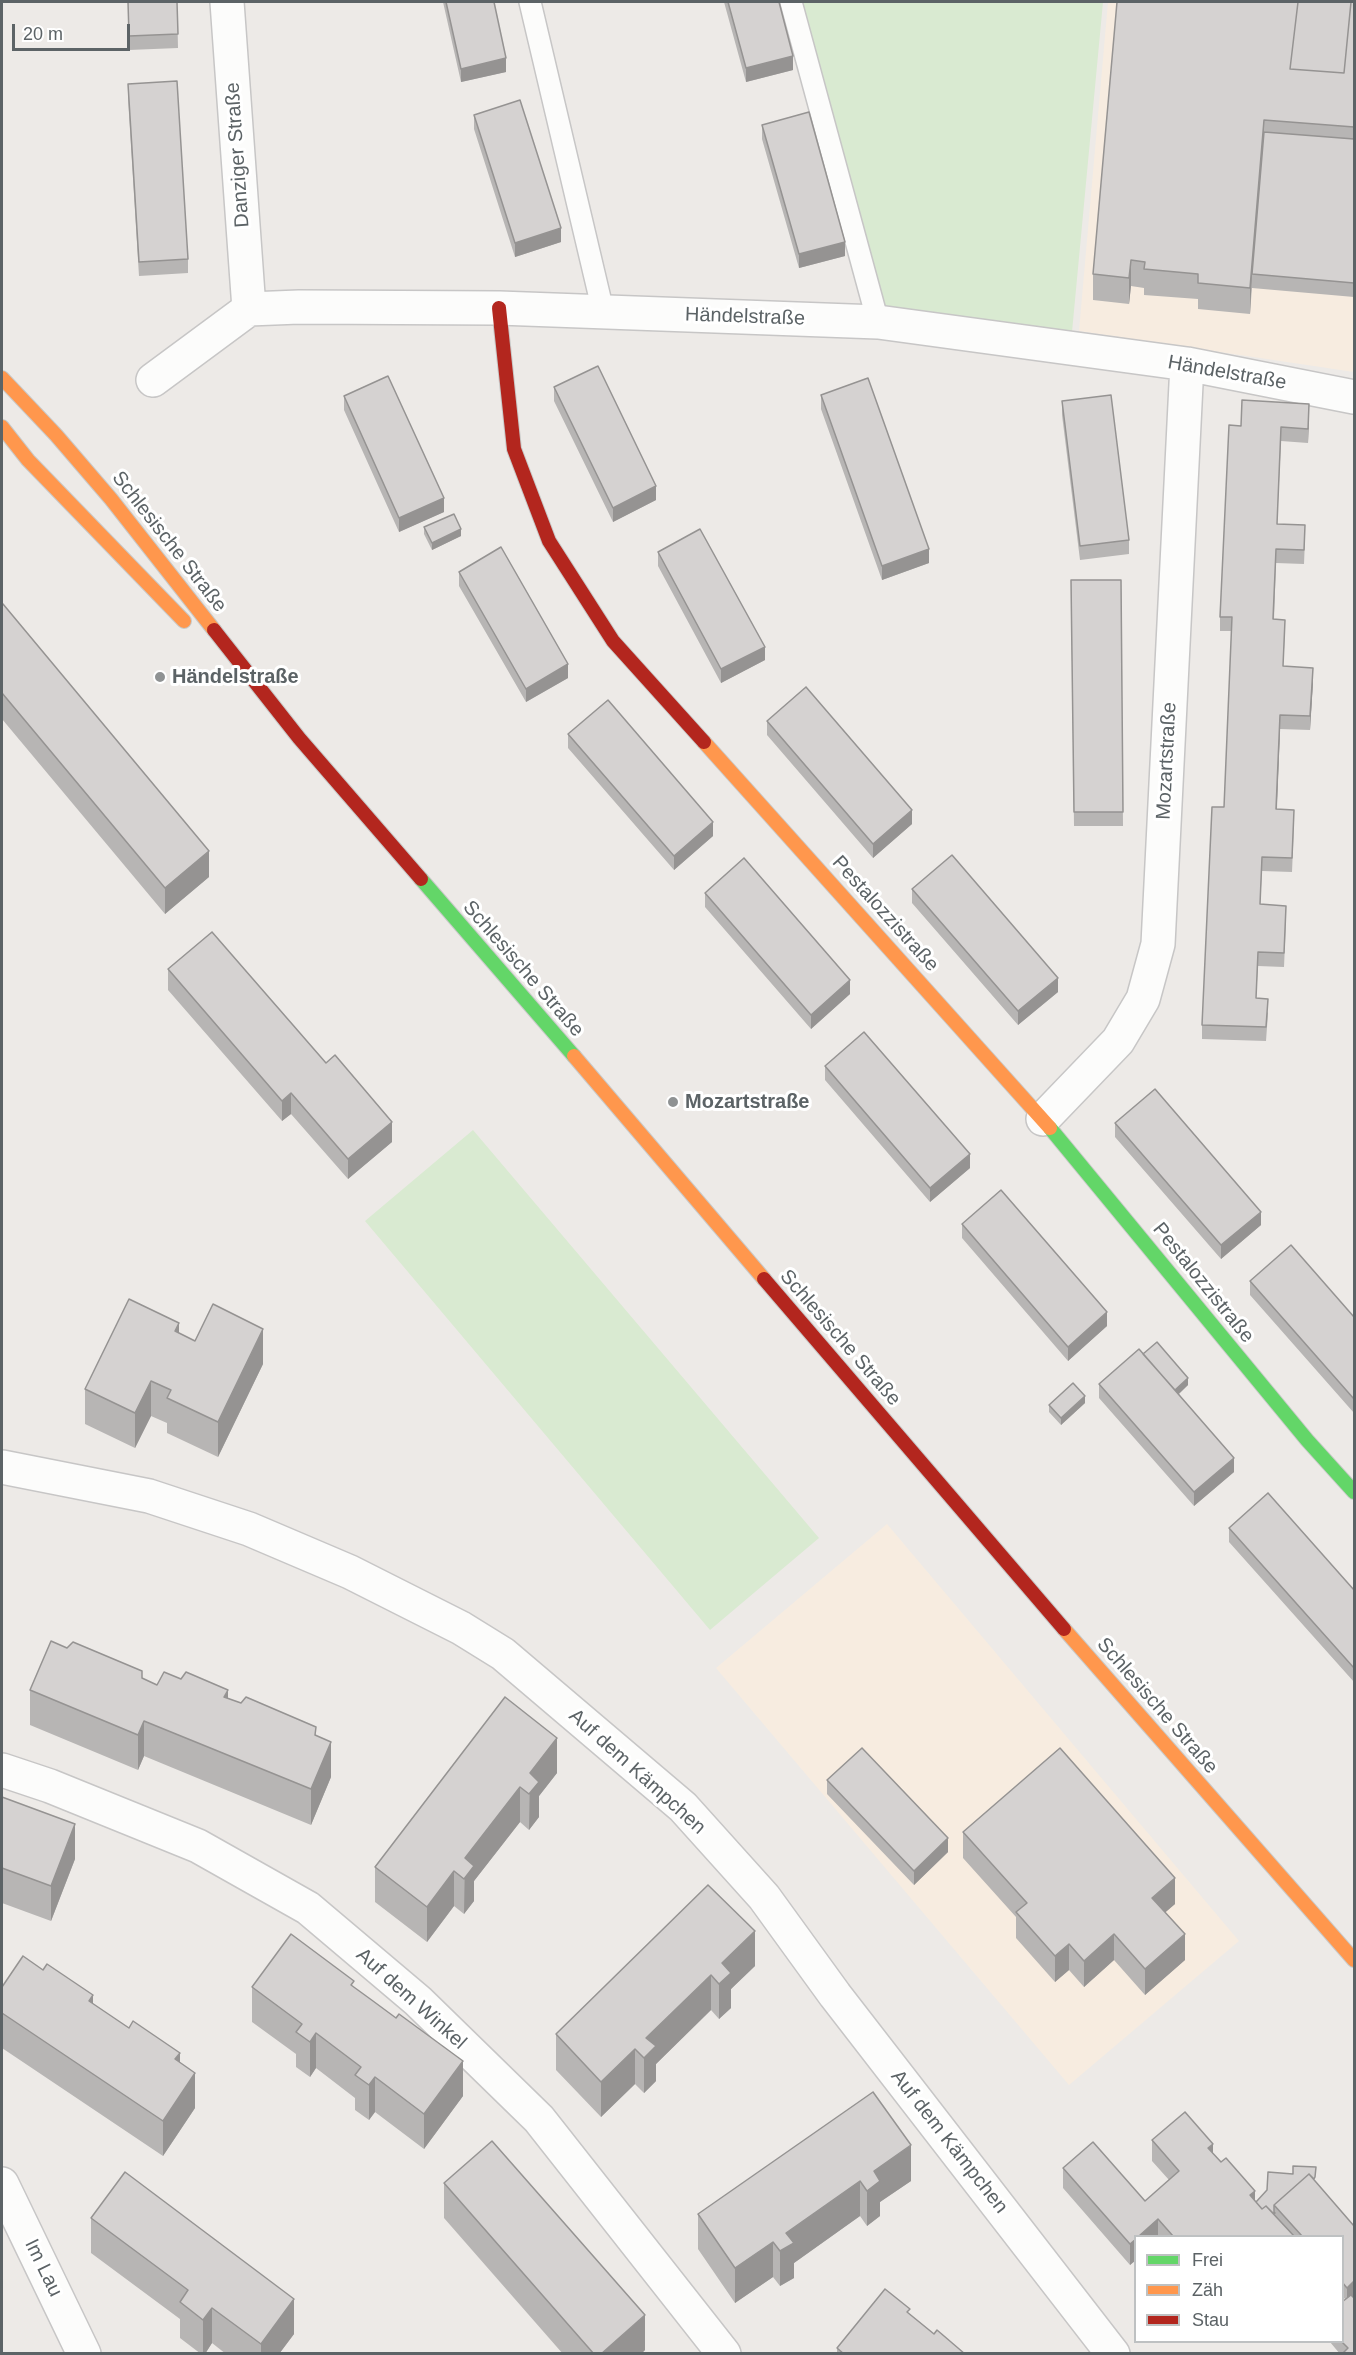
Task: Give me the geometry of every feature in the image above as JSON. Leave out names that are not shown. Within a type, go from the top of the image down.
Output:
[{"type":"main road","name":"Pestalozzistraße","points":[[499,308],[514,449],[549,541],[613,640],[1043,1119],[1307,1440],[1354,1491]]},
{"type":"main road","name":"Schlesische Straße","points":[[2,378],[56,435],[111,499],[299,738],[641,1134],[966,1516],[1354,1960]]},
{"type":"main road","name":"Schlesische Straße","points":[[2,427],[28,460],[193,631]]},
{"type":"main road","name":"Schlesische Straße","points":[[210,647],[299,738]]},
{"type":"street","name":"Danziger Straße","points":[[227,2],[249,309]]},
{"type":"street","name":"Händelstraße","points":[[249,309],[499,308],[878,322],[1187,364],[1354,397]]},
{"type":"street","points":[[153,380],[249,309]]},
{"type":"street","name":"Mozartstraße","points":[[1043,1119],[1118,1041],[1143,999],[1158,944],[1187,364]]},
{"type":"street","name":"Auf dem Kämpchen","points":[[2,1467],[149,1496],[249,1529],[350,1572],[461,1628],[502,1654],[683,1807],[764,1897],[836,1995],[1113,2354]]},
{"type":"street","name":"Auf dem Winkel","points":[[2,1770],[50,1786],[198,1846],[308,1908],[418,2001],[539,2119],[724,2354]]},
{"type":"street","name":"Im Lau","points":[[2,2184],[84,2354]]},
{"type":"lane","points":[[530,2],[603,311]]},
{"type":"lane","points":[[791,2],[878,322]]},
{"type":"shaded area","points":[[1108,2],[1354,2],[1354,372],[1079,331]]},
{"type":"shaded area","points":[[887,1524],[1239,1941],[1069,2085],[716,1668]]},
{"type":"green space","points":[[802,2],[1103,2],[1072,332],[884,314]]},
{"type":"green space","points":[[473,1130],[819,1538],[710,1630],[365,1221]]},
{"type":"building","points":[[128,2],[177,2],[178,34],[129,36]]},
{"type":"building","points":[[446,2],[494,2],[506,58],[461,69]]},
{"type":"building","points":[[728,2],[779,2],[793,56],[746,68]]},
{"type":"building","points":[[1117,2],[1298,2],[1290,69],[1344,73],[1351,2],[1354,2],[1354,127],[1264,120],[1250,288],[1198,283],[1198,274],[1144,269],[1145,262],[1131,260],[1129,278],[1093,274]]},
{"type":"building","points":[[1298,2],[1351,2],[1344,73],[1290,69]]},
{"type":"building","points":[[177,81],[188,259],[139,262],[128,84]]},
{"type":"building","points":[[520,100],[561,228],[515,243],[474,115]]},
{"type":"building","points":[[809,112],[845,242],[799,254],[762,125]]},
{"type":"building","points":[[1264,132],[1354,139],[1354,283],[1252,274]]},
{"type":"building","points":[[598,366],[656,486],[613,508],[554,387]]},
{"type":"building","points":[[388,376],[444,498],[399,518],[344,396]]},
{"type":"building","points":[[868,378],[929,549],[882,566],[821,395]]},
{"type":"building","points":[[1111,395],[1129,540],[1080,546],[1062,401]]},
{"type":"building","points":[[1242,400],[1309,404],[1308,429],[1281,427],[1277,524],[1305,525],[1304,550],[1276,549],[1273,619],[1285,620],[1283,666],[1313,668],[1310,716],[1280,715],[1276,809],[1294,810],[1292,858],[1262,857],[1260,904],[1286,906],[1284,953],[1258,952],[1256,998],[1268,999],[1266,1027],[1202,1025],[1212,807],[1224,807],[1232,617],[1220,617],[1229,425],[1241,426]]},
{"type":"building","points":[[454,514],[461,529],[432,543],[424,527]]},
{"type":"building","points":[[700,529],[765,647],[721,669],[658,552]]},
{"type":"building","points":[[501,547],[568,664],[526,689],[459,572]]},
{"type":"building","points":[[1071,580],[1121,580],[1123,812],[1074,812]]},
{"type":"building","points":[[3,604],[209,851],[165,888],[2,693]]},
{"type":"building","points":[[806,687],[912,810],[873,844],[767,721]]},
{"type":"building","points":[[608,700],[713,822],[674,856],[568,734]]},
{"type":"building","points":[[952,855],[1058,978],[1018,1011],[912,889]]},
{"type":"building","points":[[744,858],[850,980],[811,1015],[705,893]]},
{"type":"building","points":[[212,932],[326,1063],[335,1055],[392,1122],[348,1159],[291,1093],[282,1101],[168,969]]},
{"type":"building","points":[[864,1032],[970,1154],[930,1188],[825,1066]]},
{"type":"building","points":[[1155,1089],[1261,1212],[1221,1245],[1115,1123]]},
{"type":"building","points":[[1001,1190],[1107,1312],[1068,1347],[962,1224]]},
{"type":"building","points":[[1291,1245],[1354,1317],[1354,1399],[1250,1281]]},
{"type":"building","points":[[129,1299],[179,1323],[175,1331],[195,1341],[213,1304],[263,1329],[218,1422],[167,1398],[171,1390],[151,1381],[135,1413],[85,1389]]},
{"type":"building","points":[[1157,1342],[1188,1378],[1175,1390],[1143,1354]]},
{"type":"building","points":[[1139,1349],[1234,1458],[1194,1492],[1099,1384]]},
{"type":"building","points":[[1073,1383],[1085,1396],[1061,1418],[1049,1405]]},
{"type":"building","points":[[1268,1493],[1354,1590],[1354,1668],[1229,1528]]},
{"type":"building","points":[[51,1641],[67,1648],[73,1642],[142,1671],[142,1678],[157,1685],[164,1672],[181,1679],[186,1672],[228,1690],[224,1697],[241,1703],[246,1697],[316,1727],[315,1735],[331,1742],[311,1789],[144,1721],[138,1735],[30,1690]]},
{"type":"building","points":[[505,1697],[557,1738],[530,1773],[539,1782],[529,1794],[520,1787],[465,1858],[474,1866],[464,1879],[454,1871],[427,1907],[375,1867]]},
{"type":"building","points":[[862,1748],[948,1838],[914,1871],[827,1780]]},
{"type":"building","points":[[1060,1748],[1175,1878],[1152,1898],[1185,1934],[1145,1969],[1114,1934],[1084,1961],[1069,1944],[1055,1956],[1016,1912],[1027,1903],[963,1832]]},
{"type":"building","points":[[2,1797],[75,1824],[51,1886],[2,1868]]},
{"type":"building","points":[[708,1885],[755,1931],[722,1963],[731,1973],[719,1984],[711,1975],[646,2038],[656,2046],[644,2058],[635,2049],[601,2082],[556,2034]]},
{"type":"building","points":[[291,1934],[354,1981],[351,1985],[396,2018],[399,2014],[463,2061],[424,2114],[375,2077],[369,2085],[355,2075],[361,2067],[316,2033],[310,2042],[296,2032],[302,2024],[252,1987]]},
{"type":"building","points":[[23,1956],[43,1970],[47,1964],[93,1995],[89,2001],[129,2028],[133,2021],[180,2053],[175,2059],[195,2073],[163,2121],[2,2013],[2,1987]]},
{"type":"building","points":[[873,2092],[911,2145],[874,2171],[880,2181],[867,2191],[860,2181],[786,2233],[794,2243],[780,2251],[773,2242],[735,2268],[698,2214]]},
{"type":"building","points":[[1185,2112],[1213,2144],[1208,2148],[1221,2162],[1226,2158],[1255,2191],[1250,2195],[1262,2209],[1266,2206],[1293,2235],[1172,2235],[1158,2219],[1140,2235],[1134,2235],[1134,2241],[1130,2244],[1063,2168],[1093,2142],[1145,2201],[1179,2171],[1152,2140]]},
{"type":"building","points":[[492,2141],[645,2315],[601,2354],[594,2354],[444,2183]]},
{"type":"building","points":[[1293,2166],[1316,2167],[1314,2179],[1309,2174],[1274,2205],[1274,2214],[1266,2206],[1262,2209],[1256,2202],[1267,2190],[1268,2172],[1293,2174]]},
{"type":"building","points":[[125,2172],[294,2299],[261,2344],[212,2308],[203,2320],[180,2302],[188,2290],[91,2218]]},
{"type":"building","points":[[1309,2174],[1354,2226],[1354,2281],[1347,2288],[1344,2284],[1344,2235],[1301,2235],[1274,2205]]},
{"type":"building","points":[[885,2289],[910,2309],[907,2312],[934,2334],[937,2330],[965,2354],[844,2354],[837,2348]]},
{"type":"building","points":[[1351,2295],[1354,2298],[1354,2354],[1342,2354],[1348,2348],[1343,2343],[1344,2300]]},
{"type":"traffic: fast","points":[[421,879],[574,1056]]},
{"type":"traffic: fast","points":[[1050,1128],[1307,1440],[1354,1492]]},
{"type":"traffic: slow","points":[[2,378],[56,435],[111,499],[214,630]]},
{"type":"traffic: slow","points":[[2,427],[28,460],[184,621]]},
{"type":"traffic: slow","points":[[704,742],[1050,1128]]},
{"type":"traffic: slow","points":[[574,1056],[764,1279]]},
{"type":"traffic: slow","points":[[1064,1629],[1354,1960]]},
{"type":"traffic: jam","points":[[499,308],[514,449],[549,541],[613,641],[704,742]]},
{"type":"traffic: jam","points":[[214,630],[299,738],[421,879]]},
{"type":"traffic: jam","points":[[764,1279],[1064,1629]]},
{"type":"place","name":"Händelstraße","points":[[160,677]]},
{"type":"place","name":"Mozartstraße","points":[[673,1102]]}]
